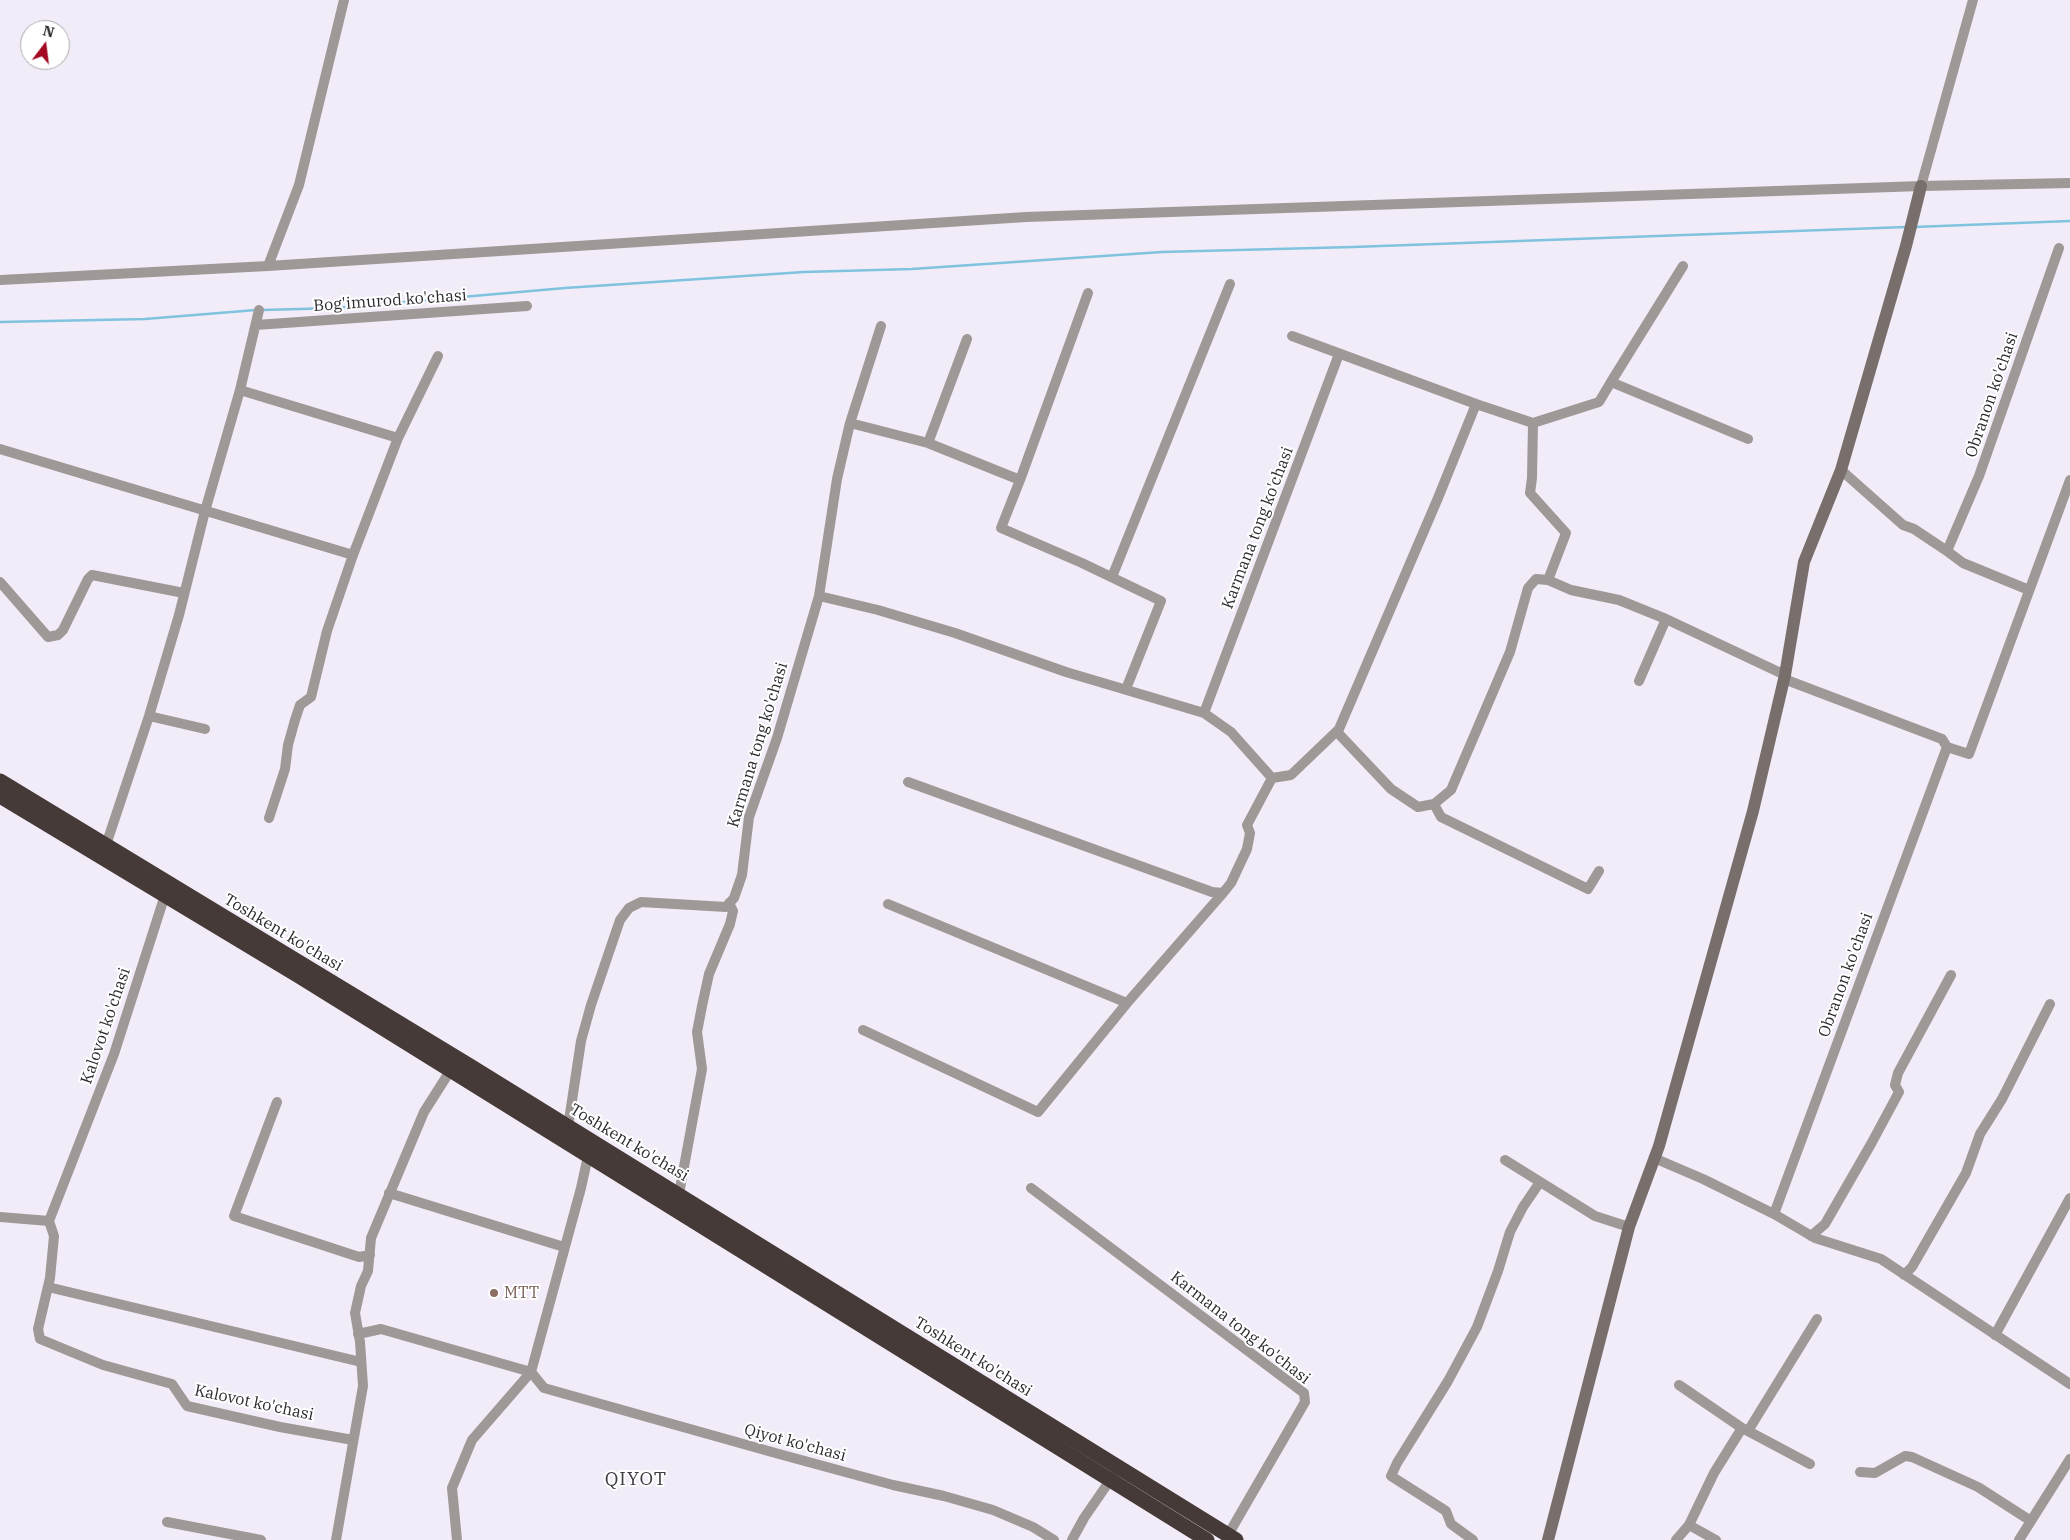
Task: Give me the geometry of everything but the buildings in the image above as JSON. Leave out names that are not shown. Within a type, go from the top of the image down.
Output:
[{"type":"highway","name":"Toshkent ko'chasi","points":[[0,781],[679,1194],[1115,1474],[1207,1540]]},
{"type":"highway","name":"Toshkent ko'chasi","points":[[0,796],[165,895],[588,1156],[1115,1474],[1232,1537]]},
{"type":"street","points":[[268,266],[299,185],[344,0]]},
{"type":"street","points":[[1548,1540],[1629,1227],[1654,1158],[1753,811],[1785,677],[1804,562],[1841,470],[1903,255],[1973,0]]},
{"type":"street","points":[[0,280],[268,266],[1026,217],[1921,186],[2070,183]]},
{"type":"street","name":"Obranon ko'chasi","points":[[1947,550],[1980,476],[2059,248]]},
{"type":"street","points":[[1292,336],[1533,423],[1599,402],[1683,266]]},
{"type":"street","points":[[1112,577],[1230,284]]},
{"type":"street","points":[[1088,293],[1001,528],[1161,601],[1126,689]]},
{"type":"street","name":"Bog'imurod ko'chasi","points":[[256,325],[527,306]]},
{"type":"street","points":[[106,846],[149,716],[240,390],[259,310]]},
{"type":"street","name":"Karmana tong ko'chasi","points":[[679,1194],[702,1069],[697,1032],[709,974],[733,911],[729,903],[734,898],[742,875],[749,817],[777,738],[819,596],[837,479],[850,423],[880,326]]},
{"type":"street","points":[[928,443],[967,339]]},
{"type":"street","name":"Karmana tong ko'chasi","points":[[1204,713],[1340,354]]},
{"type":"street","points":[[269,818],[285,768],[288,745],[295,720],[300,705],[311,697],[326,631],[353,555],[398,438],[438,356]]},
{"type":"street","points":[[1611,382],[1748,439]]},
{"type":"street","points":[[240,390],[398,438]]},
{"type":"street","points":[[1272,778],[1291,775],[1339,729],[1476,404]]},
{"type":"street","points":[[850,423],[928,443],[1020,480]]},
{"type":"street","points":[[1533,423],[1530,493],[1566,533],[1548,580]]},
{"type":"street","points":[[0,449],[353,555]]},
{"type":"street","points":[[1841,470],[1903,525],[1914,529],[1947,550],[1963,563],[2029,590]]},
{"type":"street","points":[[1336,732],[1391,789],[1418,807],[1434,804],[1451,790],[1459,773],[1510,652],[1528,588],[1536,580],[1548,580],[1571,590],[1619,600],[1666,619],[1785,677],[1942,738],[1947,747],[1969,754],[2070,480]]},
{"type":"street","points":[[0,582],[48,637],[58,635],[64,630],[88,579],[92,575],[184,593]]},
{"type":"street","points":[[819,596],[878,610],[955,633],[1066,672],[1204,713],[1231,732],[1272,778]]},
{"type":"street","points":[[1640,681],[1666,619]]},
{"type":"street","points":[[149,716],[205,729]]},
{"type":"street","name":"Obranon ko'chasi","points":[[1774,1214],[1947,747]]},
{"type":"street","points":[[863,1030],[1038,1112],[1126,1003],[1231,883],[1246,849],[1250,833],[1247,825],[1272,778]]},
{"type":"street","points":[[908,782],[1212,892],[1223,893]]},
{"type":"street","points":[[1434,804],[1441,816],[1588,889],[1599,871]]},
{"type":"street","name":"Kalovot ko'chasi","points":[[165,895],[114,1054],[49,1221],[54,1236],[48,1287],[38,1329],[40,1339],[103,1365],[172,1384],[187,1406],[353,1440]]},
{"type":"street","points":[[568,1127],[581,1041],[620,920],[629,908],[641,902],[726,907],[729,903]]},
{"type":"street","points":[[888,904],[1126,1003]]},
{"type":"street","points":[[1810,1236],[1825,1224],[1871,1144],[1899,1092],[1895,1085],[1898,1073],[1951,975]]},
{"type":"street","points":[[1904,1275],[1912,1267],[1966,1173],[1980,1134],[2002,1099],[2050,1004]]},
{"type":"street","points":[[336,1540],[363,1386],[355,1313],[361,1286],[368,1271],[371,1238],[424,1112],[450,1071]]},
{"type":"street","points":[[277,1102],[234,1216],[359,1257],[370,1255]]},
{"type":"street","points":[[457,1540],[452,1488],[472,1440],[531,1372],[588,1156]]},
{"type":"street","points":[[1654,1158],[1703,1179],[1774,1214],[1810,1236],[1881,1259],[2070,1384]]},
{"type":"street","points":[[1506,1160],[1595,1216],[1629,1227]]},
{"type":"street","points":[[1473,1540],[1450,1524],[1446,1511],[1392,1476],[1397,1462],[1448,1381],[1477,1327],[1498,1272],[1510,1232],[1523,1207],[1540,1182]]},
{"type":"street","name":"Karmana tong ko'chasi","points":[[1031,1188],[1304,1393],[1305,1402],[1232,1537]]},
{"type":"street","points":[[390,1193],[564,1247]]},
{"type":"street","points":[[1995,1335],[2070,1198]]},
{"type":"street","points":[[0,1218],[49,1221]]},
{"type":"street","points":[[48,1287],[361,1362]]},
{"type":"street","points":[[1676,1540],[1689,1524],[1714,1473],[1817,1319]]},
{"type":"street","points":[[358,1334],[381,1329],[531,1372]]},
{"type":"street","name":"Qiyot ko'chasi","points":[[531,1372],[544,1388],[985,1508],[1033,1527],[1054,1540]]},
{"type":"street","points":[[1679,1385],[1745,1429],[1810,1464]]},
{"type":"street","points":[[1860,1472],[1875,1474],[1905,1456],[1912,1457],[1978,1487],[2031,1521]]},
{"type":"street","points":[[2020,1540],[2070,1459]]},
{"type":"street","points":[[1072,1540],[1084,1518],[1115,1474]]},
{"type":"street","points":[[167,1522],[261,1540]]},
{"type":"street","points":[[1689,1524],[1716,1540]]},
{"type":"waterway","points":[[1914,227],[2070,221]]},
{"type":"waterway","points":[[262,310],[336,308],[565,288],[804,272],[912,269],[1162,252],[1906,227]]},
{"type":"waterway","points":[[0,322],[145,319],[256,310]]},
{"type":"place","name":"MTT","points":[[494,1293]]},
{"type":"district","name":"QIYOT","points":[[636,1480]]}]
